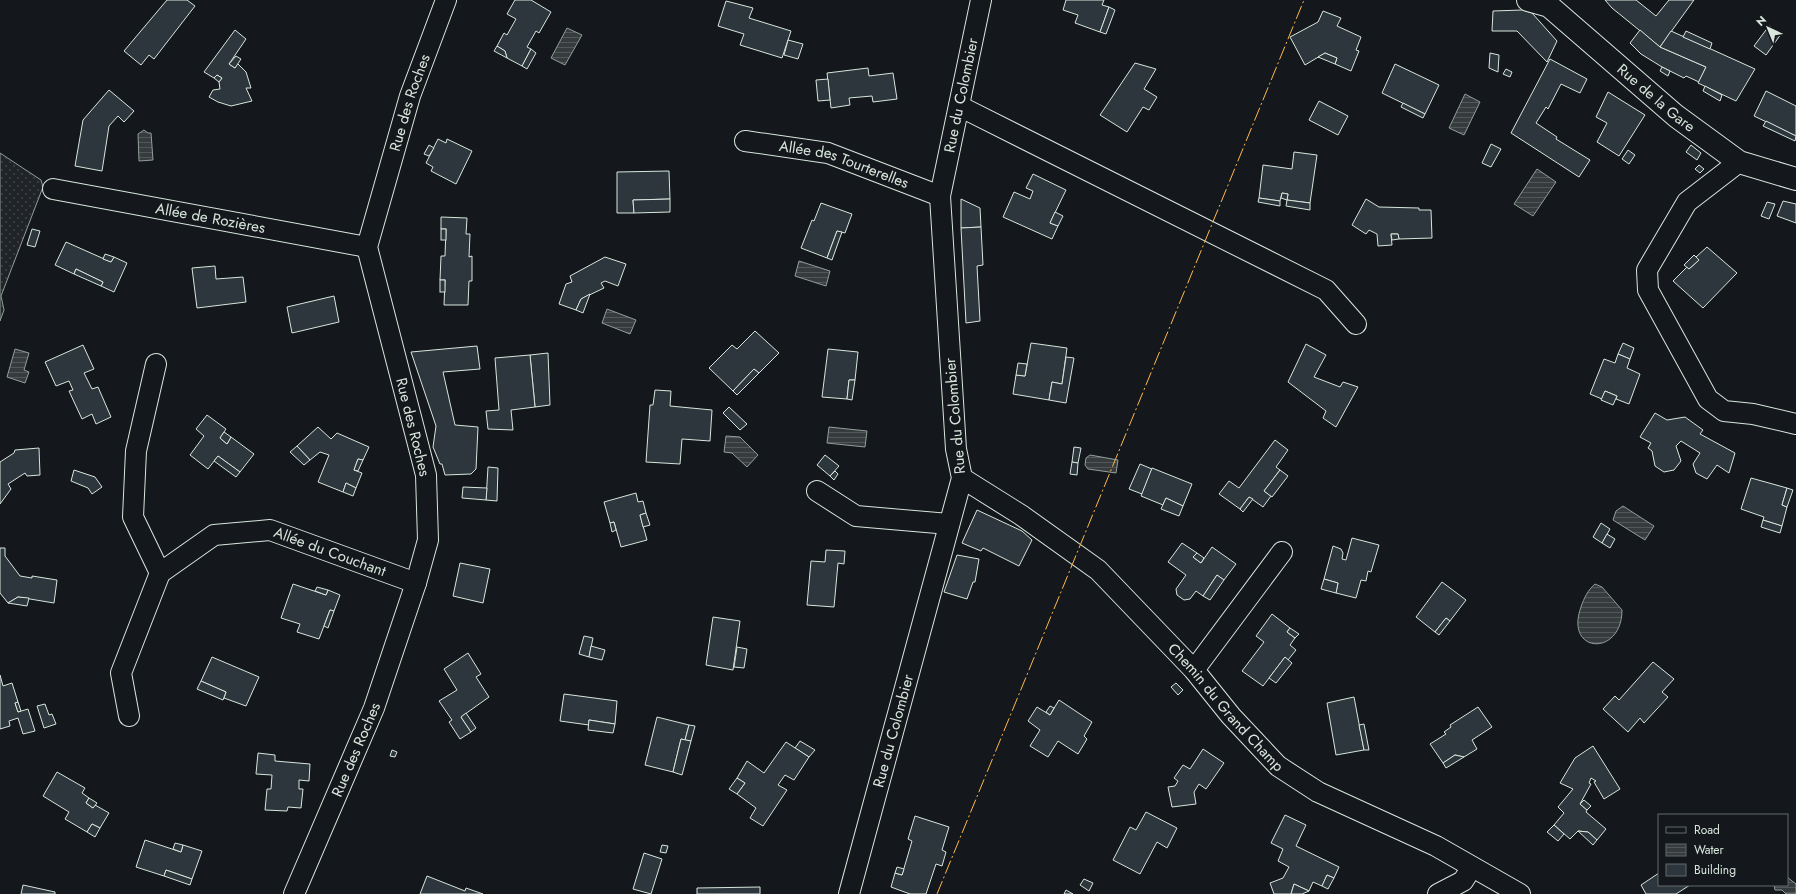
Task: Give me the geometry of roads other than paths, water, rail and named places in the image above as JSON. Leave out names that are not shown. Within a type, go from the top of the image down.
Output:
[{"type":"street","name":"Rue des Roches","points":[[294,894],[374,708],[416,583],[428,540],[426,476],[367,247],[410,96],[446,0]]},
{"type":"street","name":"Rue du Colombier","points":[[849,894],[962,478],[956,449],[940,196],[981,0]]},
{"type":"street","name":"Rue de la Gare","points":[[1528,0],[1551,3],[1676,116],[1739,162],[1796,178]]},
{"type":"street","points":[[959,106],[1326,290],[1356,324]]},
{"type":"street","name":"Allée des Tourterelles","points":[[745,141],[828,153],[940,196]]},
{"type":"street","points":[[1739,162],[1687,202],[1647,270],[1648,290],[1708,399],[1724,411],[1753,414],[1796,424]]},
{"type":"street","name":"Allée de Rozières","points":[[53,189],[367,247]]},
{"type":"street","points":[[129,716],[121,673],[160,574],[133,517],[136,451],[156,364]]},
{"type":"street","name":"Chemin du Grand Champ","points":[[962,478],[1021,515],[1098,570],[1194,670],[1231,716],[1278,766],[1318,792],[1436,846],[1520,894]]},
{"type":"street","points":[[817,491],[856,516],[949,524]]},
{"type":"street","name":"Allée du Couchant","points":[[160,574],[214,534],[270,530],[416,583]]},
{"type":"street","points":[[1194,670],[1282,552]]},
{"type":"street","points":[[1438,894],[1463,882],[1472,867]]},
{"type":"water","points":[[567,28],[582,35],[565,65],[551,58]]},
{"type":"water","points":[[1465,94],[1480,102],[1464,135],[1449,128]]},
{"type":"water","points":[[144,130],[151,133],[153,160],[139,161],[138,134]]},
{"type":"water","points":[[1537,169],[1556,182],[1533,216],[1514,204]]},
{"type":"water","points":[[799,261],[830,271],[826,286],[795,276]]},
{"type":"water","points":[[607,309],[636,320],[630,334],[602,323]]},
{"type":"water","points":[[15,349],[29,353],[24,370],[29,372],[25,383],[7,377]]},
{"type":"water","points":[[829,427],[867,431],[865,447],[827,443]]},
{"type":"water","points":[[726,436],[740,437],[758,455],[747,467],[732,453],[724,452]]},
{"type":"water","points":[[1090,455],[1118,460],[1116,473],[1088,469],[1085,465],[1086,458]]},
{"type":"water","points":[[1623,506],[1654,526],[1645,540],[1613,520],[1616,511]]},
{"type":"water","points":[[1595,584],[1602,587],[1622,610],[1620,625],[1613,636],[1605,642],[1595,644],[1587,641],[1580,634],[1578,623],[1583,600]]},
{"type":"water","points":[[1788,878],[1796,884],[1796,894],[1786,894],[1782,890],[1775,890],[1774,886],[1788,886]]}]
